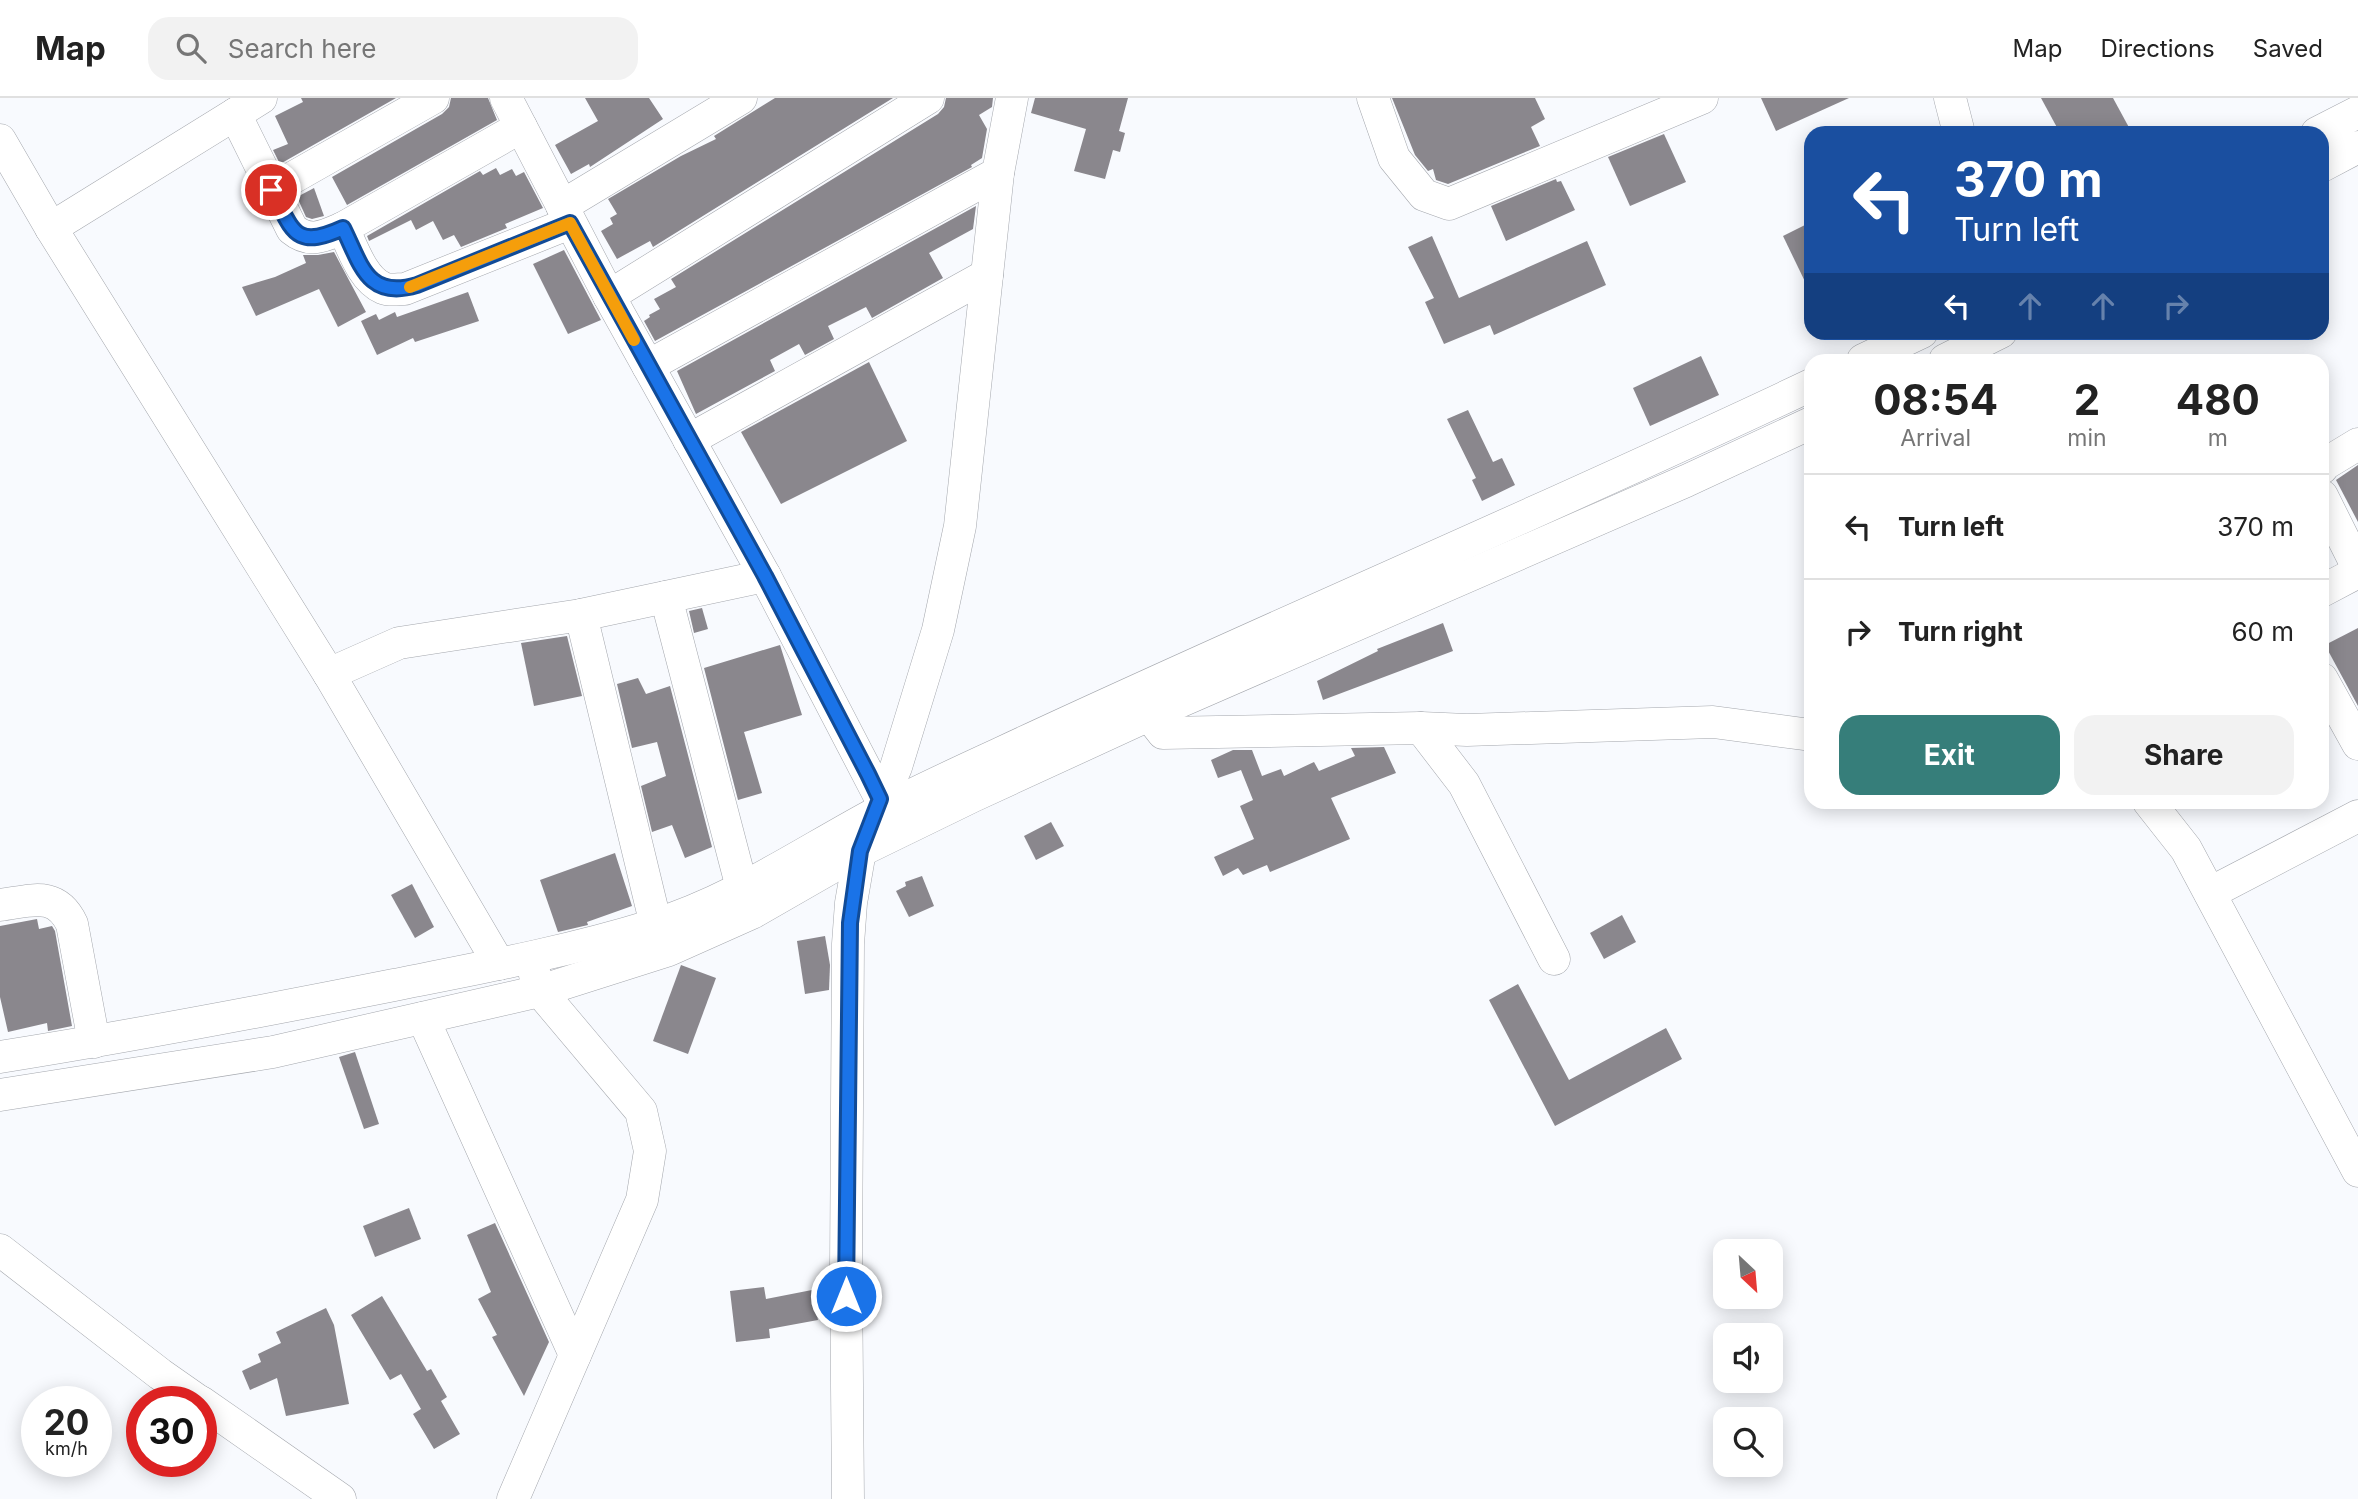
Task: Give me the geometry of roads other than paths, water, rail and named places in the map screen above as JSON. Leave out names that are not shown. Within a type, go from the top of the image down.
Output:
[{"type":"street","points":[[51,228],[261,98]]},
{"type":"street","points":[[271,190],[433,98]]},
{"type":"street","points":[[506,98],[609,296],[765,576],[878,806]]},
{"type":"street","points":[[343,228],[364,269],[380,287],[395,289],[417,285],[566,214],[740,98]]},
{"type":"street","points":[[609,296],[928,98]]},
{"type":"street","points":[[848,1499],[846,1257],[848,944],[851,903],[860,851],[895,767],[938,630],[957,539],[998,173],[1012,98]]},
{"type":"street","points":[[1373,98],[1394,158],[1424,195],[1450,204],[1702,98]]},
{"type":"street","points":[[1950,98],[1957,126]]},
{"type":"street","points":[[2329,127],[2358,112]]},
{"type":"street","points":[[234,114],[292,229],[299,235],[315,239],[343,228],[521,127]]},
{"type":"street","points":[[0,141],[51,228],[330,674],[514,961],[641,1111],[650,1151],[642,1200],[513,1499]]},
{"type":"street","points":[[2329,162],[2358,147]]},
{"type":"street","points":[[648,366],[998,173]]},
{"type":"street","points":[[689,440],[987,275]]},
{"type":"street","points":[[1876,354],[1905,340]]},
{"type":"street","points":[[1961,351],[1984,340]]},
{"type":"street","points":[[0,1057],[181,1028],[514,961],[656,925],[742,888],[803,857],[878,806],[1667,454],[1804,388]]},
{"type":"street","points":[[0,1095],[273,1052],[540,991],[669,950],[752,914],[860,851],[1149,715],[1686,481],[1804,426]]},
{"type":"street","points":[[2329,462],[2358,444]]},
{"type":"street","points":[[2329,510],[2358,570],[2329,587]]},
{"type":"street","points":[[330,674],[399,643],[581,615],[765,576]]},
{"type":"street","points":[[666,597],[742,888]]},
{"type":"street","points":[[581,615],[656,925]]},
{"type":"street","points":[[2329,692],[2358,744]]},
{"type":"street","points":[[1149,715],[1163,733],[1421,728],[1467,730],[1713,722],[1804,734]]},
{"type":"street","points":[[1421,728],[1464,784],[1553,959]]},
{"type":"street","points":[[2155,809],[2186,849],[2358,1171]]},
{"type":"street","points":[[2210,893],[2358,817]]},
{"type":"street","points":[[0,905],[41,899],[61,906],[68,915],[72,924],[94,1042]]},
{"type":"street","points":[[423,1018],[575,1355]]},
{"type":"street","points":[[0,1250],[178,1386]]},
{"type":"street","points":[[217,1413],[340,1499]]}]
